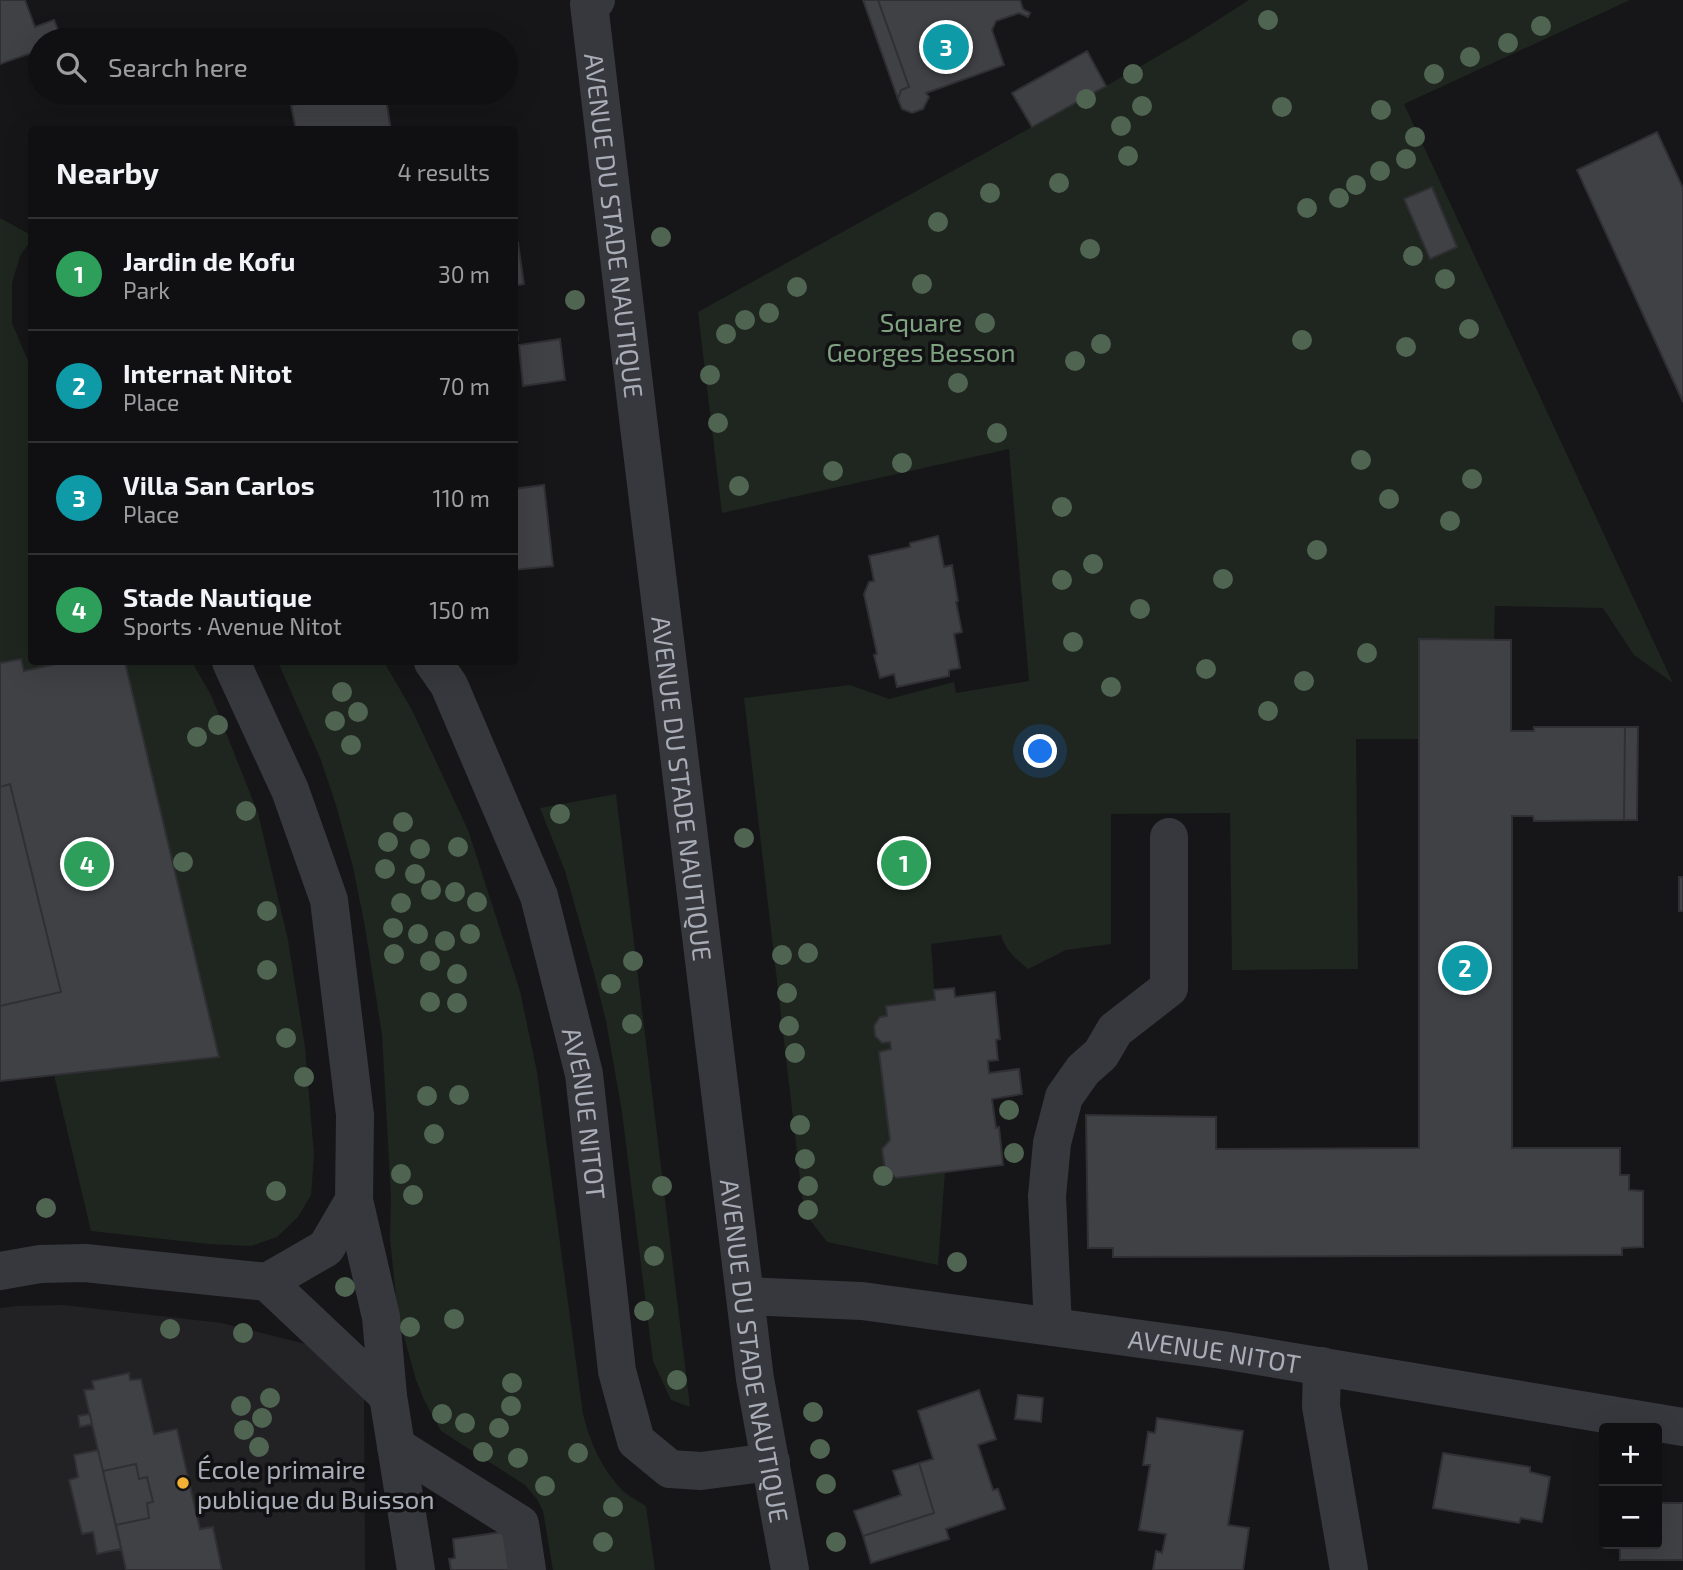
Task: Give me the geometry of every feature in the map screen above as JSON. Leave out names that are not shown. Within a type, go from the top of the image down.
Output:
[{"type":"street","name":"AVENUE DU STADE NAUTIQUE","points":[[593,2],[655,561],[755,1379],[790,1570]]},
{"type":"street","points":[[232,665],[290,790],[329,901],[355,1115],[354,1200],[381,1317],[388,1396],[416,1570]]},
{"type":"street","name":"AVENUE NITOT","points":[[435,665],[449,685],[539,896],[584,1074],[617,1371],[635,1441],[670,1469],[701,1471],[771,1462]]},
{"type":"street","points":[[1052,1327],[1046,1196],[1052,1143],[1064,1097],[1083,1070],[1101,1054],[1115,1030],[1169,988],[1168,837]]},
{"type":"street","points":[[0,1271],[40,1264],[85,1264],[267,1282],[326,1248],[354,1200]]},
{"type":"street","points":[[267,1282],[388,1396]]},
{"type":"street","name":"AVENUE NITOT","points":[[746,1296],[862,1301],[1222,1350],[1683,1427]]},
{"type":"street","points":[[1322,1366],[1321,1406],[1349,1570]]},
{"type":"street","points":[[396,1446],[520,1524],[527,1570]]},
{"type":"shaded area","name":"École primaire publique du Buisson","points":[[63,1305],[222,1323],[310,1345],[364,1396],[365,1570],[0,1570],[0,1308]]},
{"type":"green space","name":"Square Georges Besson","points":[[1249,0],[1630,0],[1404,104],[1673,683],[1634,655],[1603,608],[1495,606],[1494,640],[1419,639],[1418,739],[1356,739],[1358,969],[1232,970],[1230,813],[1111,814],[1111,944],[1066,950],[1028,969],[1008,950],[1001,935],[931,944],[935,1000],[886,1006],[887,1016],[874,1026],[875,1036],[882,1043],[890,1042],[891,1049],[879,1052],[890,1140],[882,1149],[885,1169],[897,1178],[945,1172],[938,1265],[827,1242],[804,1212],[744,698],[850,685],[889,699],[954,682],[956,693],[1029,681],[1009,449],[722,513],[698,312],[1106,86]]},
{"type":"green space","points":[[0,218],[28,233],[28,244],[20,256],[12,283],[12,323],[28,361],[28,665],[194,665],[211,695],[258,813],[288,940],[305,1047],[314,1155],[311,1195],[298,1217],[277,1237],[251,1246],[91,1231],[54,1075],[0,1081]]},
{"type":"green space","points":[[279,665],[386,665],[412,710],[468,830],[520,991],[537,1072],[583,1414],[593,1445],[609,1474],[623,1491],[646,1506],[655,1570],[553,1570],[543,1511],[537,1499],[525,1485],[441,1431],[425,1402],[398,1315],[390,1239],[391,1197],[382,1035],[365,927],[353,867],[321,760]]},
{"type":"green space","points":[[616,794],[690,1407],[671,1400],[653,1361],[622,1112],[606,1021],[565,871],[540,808]]},
{"type":"building","points":[[0,0],[25,0],[35,27],[54,20],[57,28],[28,28],[28,54],[0,64]]},
{"type":"building","points":[[863,0],[878,0],[909,87],[901,90],[898,99]]},
{"type":"building","points":[[878,0],[1020,0],[1023,9],[1030,13],[1028,17],[1019,13],[996,21],[992,30],[1004,65],[926,93],[929,97],[923,109],[912,113],[902,109],[898,99],[901,90],[909,87]]},
{"type":"building","points":[[1087,51],[1106,86],[1032,127],[1012,93]]},
{"type":"building","points":[[291,105],[387,105],[390,126],[295,126]]},
{"type":"building","points":[[1657,132],[1683,188],[1683,402],[1577,170]]},
{"type":"building","points":[[1432,187],[1457,247],[1430,259],[1404,199]]},
{"type":"building","points":[[518,243],[524,284],[518,285]]},
{"type":"building","points":[[560,339],[565,380],[523,386],[519,345]]},
{"type":"building","points":[[544,485],[553,566],[518,570],[518,488]]},
{"type":"building","points":[[938,536],[944,567],[952,565],[958,601],[956,602],[962,632],[954,634],[960,668],[949,670],[949,676],[897,687],[894,674],[880,678],[874,655],[877,654],[864,594],[869,582],[874,581],[869,556],[910,547],[910,543]]},
{"type":"building","points":[[1419,639],[1511,640],[1511,731],[1534,731],[1534,727],[1625,727],[1624,820],[1534,821],[1533,816],[1512,816],[1512,1148],[1620,1148],[1620,1175],[1629,1175],[1629,1190],[1643,1191],[1643,1247],[1622,1248],[1622,1255],[1113,1257],[1113,1248],[1088,1248],[1086,1115],[1216,1117],[1216,1149],[1419,1148]]},
{"type":"building","points":[[21,659],[24,671],[51,665],[126,665],[219,1057],[0,1081],[0,1006],[61,992],[10,784],[0,787],[0,663]]},
{"type":"building","points":[[1625,727],[1638,727],[1637,820],[1624,820]]},
{"type":"building","points":[[10,784],[61,992],[0,1006],[0,787]]},
{"type":"building","points":[[1679,877],[1683,877],[1683,911],[1679,911]]},
{"type":"building","points":[[954,988],[955,997],[995,992],[1000,1039],[996,1040],[998,1060],[988,1061],[989,1073],[1019,1069],[1022,1094],[992,1099],[996,1128],[999,1127],[1003,1165],[896,1178],[885,1169],[882,1149],[890,1140],[879,1052],[891,1049],[890,1042],[882,1043],[875,1036],[874,1026],[880,1017],[887,1016],[886,1006],[935,1000],[934,990]]},
{"type":"building","points":[[129,1373],[130,1380],[141,1379],[154,1434],[177,1429],[200,1529],[213,1527],[222,1570],[126,1570],[116,1525],[149,1518],[147,1503],[153,1502],[147,1477],[139,1479],[136,1464],[103,1471],[84,1390],[94,1389],[92,1381]]},
{"type":"building","points":[[979,1390],[996,1439],[978,1445],[993,1490],[998,1489],[1005,1509],[946,1529],[949,1539],[871,1563],[863,1536],[934,1513],[919,1463],[933,1459],[918,1411]]},
{"type":"building","points":[[1018,1395],[1043,1398],[1041,1422],[1015,1419]]},
{"type":"building","points":[[90,1414],[92,1424],[80,1427],[78,1416]]},
{"type":"building","points":[[1157,1418],[1243,1431],[1228,1525],[1249,1528],[1243,1570],[1153,1570],[1156,1551],[1162,1553],[1166,1534],[1139,1530],[1150,1465],[1143,1465],[1148,1432],[1155,1433]]},
{"type":"building","points":[[98,1450],[121,1549],[97,1554],[93,1532],[82,1534],[69,1480],[78,1477],[74,1455]]},
{"type":"building","points":[[1443,1453],[1530,1467],[1530,1472],[1550,1477],[1542,1522],[1521,1518],[1519,1523],[1433,1508]]},
{"type":"building","points":[[919,1463],[934,1513],[863,1536],[854,1511],[901,1495],[893,1471]]},
{"type":"building","points":[[136,1464],[139,1479],[147,1477],[153,1502],[147,1503],[149,1518],[116,1525],[103,1471]]},
{"type":"building","points":[[1662,1503],[1683,1503],[1683,1560],[1620,1560],[1620,1549],[1662,1549]]},
{"type":"building","points":[[509,1531],[515,1570],[451,1570],[449,1559],[455,1558],[453,1539]]},
{"type":"place","name":"Villa San Carlos","points":[[946,47]]},
{"type":"place","name":"Jardin de Kofu","points":[[904,863]]},
{"type":"place","name":"Stade Nautique","points":[[87,864]]},
{"type":"place","name":"Internat Nitot","points":[[1465,968]]},
{"type":"place","name":"École primaire publique du Buisson","points":[[183,1483]]}]
